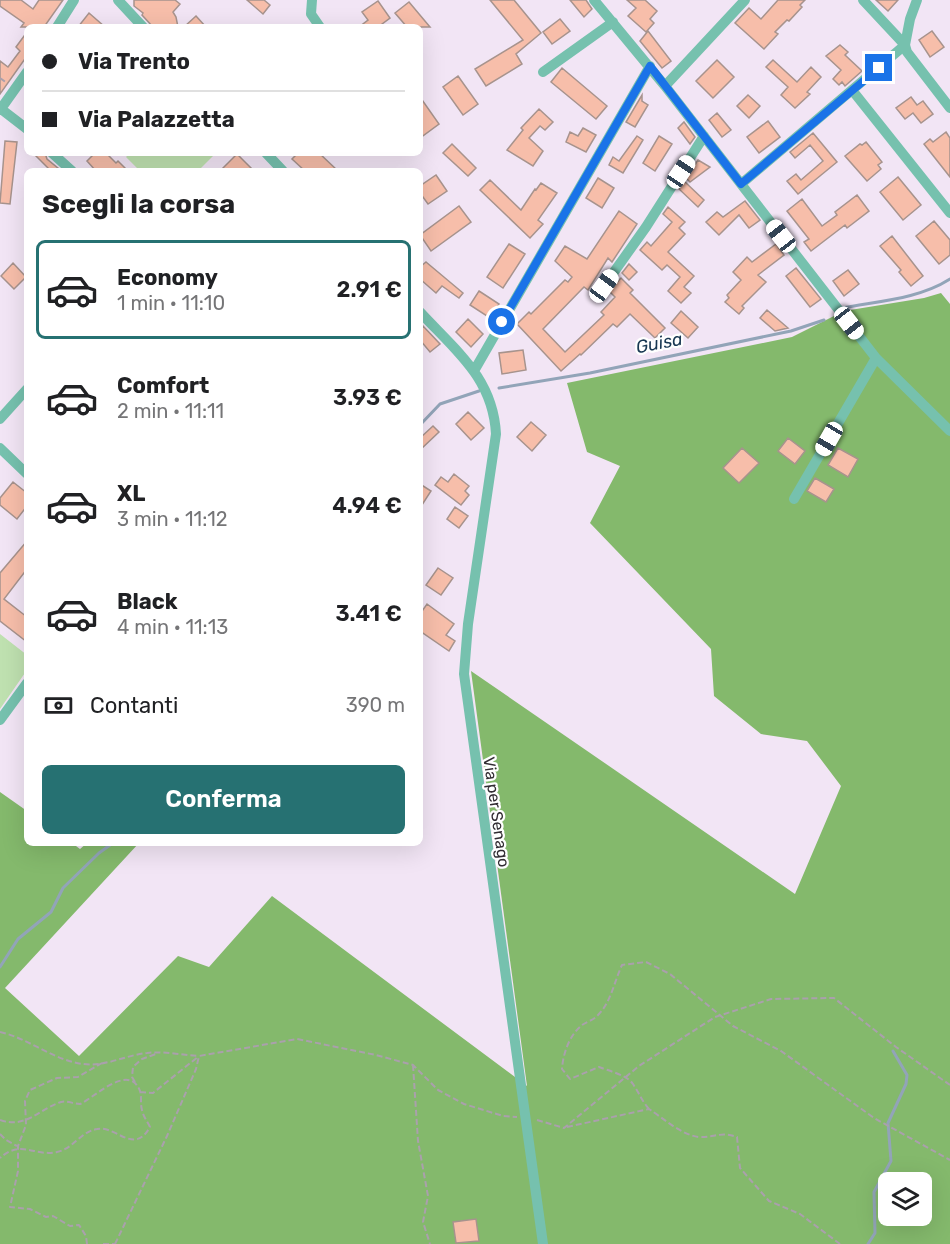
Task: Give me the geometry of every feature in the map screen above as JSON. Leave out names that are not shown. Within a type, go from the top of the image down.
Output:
[{"type":"street","points":[[59,24],[74,0]]},
{"type":"street","points":[[118,0],[140,24]]},
{"type":"street","points":[[312,0],[310,14],[318,24]]},
{"type":"street","points":[[665,86],[745,0]]},
{"type":"street","points":[[863,0],[904,45],[950,108]]},
{"type":"street","points":[[741,184],[904,45],[917,0]]},
{"type":"street","points":[[598,1],[876,358],[950,431]]},
{"type":"street","points":[[543,72],[613,22]]},
{"type":"street","points":[[474,371],[650,66]]},
{"type":"street","points":[[24,76],[0,109],[24,127]]},
{"type":"street","points":[[852,90],[950,213]]},
{"type":"street","points":[[604,286],[646,227],[704,136]]},
{"type":"street","points":[[55,156],[69,168]]},
{"type":"street","points":[[269,156],[280,168]]},
{"type":"street","name":"Via per Senago","points":[[423,315],[474,371],[484,386],[495,417],[496,434],[466,644],[464,684],[543,1244]]},
{"type":"street","points":[[794,500],[876,358]]},
{"type":"street","points":[[0,419],[24,392]]},
{"type":"street","points":[[0,448],[24,471]]},
{"type":"street","points":[[0,720],[24,687]]},
{"type":"path","points":[[840,1244],[800,1214],[769,1201],[740,1168],[736,1137],[725,1132],[698,1137],[680,1130],[649,1109],[638,1096],[632,1083],[599,1067],[570,1078],[562,1069],[563,1054],[570,1041],[580,1026],[597,1016],[613,992],[621,965],[646,962],[670,974],[690,988],[733,1026],[781,1051],[874,1118],[950,1160]]},
{"type":"path","points":[[0,1032],[15,1035],[53,1054],[82,1064],[102,1063],[147,1053],[199,1056],[153,1093],[141,1092]]},
{"type":"path","points":[[0,1134],[18,1147],[45,1154],[67,1149],[88,1131],[102,1128],[126,1139],[136,1139],[150,1127],[142,1111],[141,1092],[132,1077],[133,1067],[142,1059],[157,1053]]},
{"type":"path","points":[[87,1244],[87,1236],[79,1225],[70,1226],[53,1216],[46,1217],[30,1209],[10,1207],[18,1171],[18,1147],[26,1125],[25,1101],[30,1090],[57,1078],[78,1077],[102,1063]]},
{"type":"path","points":[[413,1065],[418,1141],[428,1196],[423,1222],[429,1244]]},
{"type":"path","points":[[0,1120],[14,1123],[26,1121],[64,1101],[77,1104],[84,1102],[119,1081],[130,1081],[137,1086]]},
{"type":"path","points":[[564,1128],[649,1109]]},
{"type":"path","points":[[0,1158],[18,1147]]},
{"type":"path","points":[[103,1244],[115,1244],[141,1191]]},
{"type":"green space","points":[[213,156],[201,168],[137,168],[126,157]]},
{"type":"green space","points":[[941,293],[950,304],[950,1244],[0,1244],[0,792],[24,809],[24,846],[76,846],[80,849],[84,846],[136,846],[5,988],[79,1056],[178,956],[209,967],[272,896],[527,1086],[471,671],[795,894],[841,786],[807,741],[761,734],[714,696],[711,649],[590,523],[620,466],[587,452],[567,383],[792,337],[844,311],[924,298]]},
{"type":"green space","points":[[0,634],[24,653],[24,674],[0,709]]},
{"type":"building","points":[[0,0],[21,0],[33,9],[39,0],[63,0],[46,24],[24,24],[24,27],[21,27],[24,23],[0,6]]},
{"type":"building","points":[[134,0],[175,0],[180,4],[173,12],[177,24],[150,24],[142,15],[143,13],[134,6]]},
{"type":"building","points":[[247,0],[264,0],[270,5],[263,14]]},
{"type":"building","points":[[490,0],[514,0],[541,33],[516,54],[522,64],[486,86],[475,69],[523,40]]},
{"type":"building","points":[[570,0],[586,0],[592,9],[584,17]]},
{"type":"building","points":[[627,0],[645,0],[657,11],[650,19],[654,23],[646,32],[628,16],[636,8]]},
{"type":"building","points":[[778,0],[805,0],[800,5],[802,7],[789,21],[787,20],[775,32],[778,34],[764,49],[735,23],[749,8],[761,19]]},
{"type":"building","points":[[876,0],[898,0],[888,11]]},
{"type":"building","points":[[378,1],[390,18],[382,24],[363,24],[368,20],[362,12]]},
{"type":"building","points":[[409,2],[430,27],[423,27],[423,24],[404,24],[395,13]]},
{"type":"building","points":[[89,13],[102,24],[80,24]]},
{"type":"building","points":[[196,16],[203,24],[187,24]]},
{"type":"building","points":[[560,19],[570,31],[552,44],[543,32]]},
{"type":"building","points":[[648,31],[671,61],[662,68],[640,41]]},
{"type":"building","points":[[932,31],[944,47],[930,57],[919,40]]},
{"type":"building","points":[[24,36],[24,60],[0,94],[0,61],[8,67],[20,51],[16,47]]},
{"type":"building","points":[[840,45],[848,52],[845,55],[862,71],[845,86],[842,82],[839,85],[833,79],[841,70],[826,56]]},
{"type":"building","points":[[717,60],[734,77],[713,98],[696,81]]},
{"type":"building","points":[[773,60],[797,82],[811,67],[821,77],[807,92],[810,94],[795,108],[781,95],[788,87],[766,67]]},
{"type":"building","points":[[562,68],[607,106],[596,119],[551,82]]},
{"type":"building","points":[[458,76],[478,104],[463,115],[443,87]]},
{"type":"building","points":[[642,95],[642,101],[648,105],[635,127],[626,122]]},
{"type":"building","points":[[748,95],[760,106],[749,118],[737,106]]},
{"type":"building","points":[[911,97],[917,105],[923,101],[933,114],[921,123],[913,113],[905,119],[896,108]]},
{"type":"building","points":[[423,101],[439,124],[423,136]]},
{"type":"building","points":[[539,109],[553,122],[545,130],[540,126],[529,138],[543,151],[533,166],[507,150],[523,130],[521,128]]},
{"type":"building","points":[[717,113],[731,130],[722,137],[709,120]]},
{"type":"building","points":[[768,121],[780,137],[759,153],[747,137]]},
{"type":"building","points":[[684,122],[695,137],[690,144],[678,128]]},
{"type":"building","points":[[583,128],[596,135],[586,152],[566,142],[570,132],[578,136]]},
{"type":"building","points":[[946,132],[950,138],[950,177],[924,144],[930,139],[933,142]]},
{"type":"building","points":[[813,133],[837,162],[798,194],[787,181],[796,174],[801,180],[823,161],[810,145],[795,158],[790,152]]},
{"type":"building","points":[[637,136],[643,140],[623,173],[609,165],[613,157],[619,161]]},
{"type":"building","points":[[659,136],[672,144],[655,171],[643,163]]},
{"type":"building","points":[[5,141],[17,142],[10,204],[0,203]]},
{"type":"building","points":[[866,142],[882,162],[878,165],[881,169],[867,181],[845,156]]},
{"type":"building","points":[[452,144],[476,168],[468,176],[443,153]]},
{"type":"building","points":[[36,156],[46,156],[58,168],[48,168]]},
{"type":"building","points":[[92,156],[109,156],[125,168],[93,168],[87,161]]},
{"type":"building","points":[[235,156],[239,156],[251,168],[223,168]]},
{"type":"building","points":[[295,156],[322,156],[335,168],[302,168],[292,159]]},
{"type":"building","points":[[698,160],[710,167],[690,182],[686,178]]},
{"type":"building","points":[[436,175],[447,191],[428,204],[423,197],[423,184]]},
{"type":"building","points":[[898,177],[921,205],[903,220],[880,192]]},
{"type":"building","points":[[598,178],[614,188],[602,208],[586,198]]},
{"type":"building","points":[[490,180],[521,210],[541,183],[557,193],[538,220],[543,224],[530,238],[480,190]]},
{"type":"building","points":[[684,181],[704,200],[698,207],[679,189]]},
{"type":"building","points":[[857,195],[869,211],[847,228],[845,225],[811,251],[804,242],[809,239],[787,211],[802,199],[822,226],[837,215],[835,212]]},
{"type":"building","points":[[745,201],[760,220],[749,228],[739,215],[719,235],[706,222],[717,212],[723,217]]},
{"type":"building","points":[[459,206],[471,222],[431,251],[423,239],[423,233]]},
{"type":"building","points":[[668,207],[685,222],[679,228],[685,234],[668,252],[694,276],[684,287],[691,293],[681,303],[668,291],[680,277],[667,265],[662,270],[640,250],[647,242],[651,246],[672,222],[663,214]]},
{"type":"building","points":[[619,211],[637,224],[612,262],[608,258],[588,290],[584,287],[543,329],[565,352],[604,315],[601,312],[615,297],[609,291],[621,278],[633,290],[630,293],[665,328],[655,338],[630,314],[617,327],[613,324],[561,371],[517,324],[529,312],[531,314],[565,280],[568,282],[572,277],[555,261],[565,246],[587,259]]},
{"type":"building","points":[[934,221],[950,240],[950,255],[939,264],[916,236]]},
{"type":"building","points":[[892,236],[923,276],[911,286],[899,272],[901,270],[880,246]]},
{"type":"building","points":[[509,244],[525,254],[503,288],[487,277]]},
{"type":"building","points":[[776,244],[784,255],[758,275],[766,282],[742,306],[744,308],[739,314],[725,302],[729,298],[727,295],[741,280],[733,272],[747,257],[752,262]]},
{"type":"building","points":[[426,262],[463,293],[459,298],[442,286],[436,293],[423,282],[423,264]]},
{"type":"building","points":[[13,263],[24,275],[24,279],[14,289],[1,276]]},
{"type":"building","points":[[629,264],[637,272],[629,280],[622,273]]},
{"type":"building","points":[[796,268],[821,299],[810,307],[786,276]]},
{"type":"building","points":[[848,270],[859,284],[844,296],[833,281]]},
{"type":"building","points":[[479,291],[499,304],[490,318],[470,305]]},
{"type":"building","points":[[767,310],[788,328],[775,331],[760,318]]},
{"type":"building","points":[[681,311],[698,327],[688,338],[671,323]]},
{"type":"building","points":[[468,319],[483,334],[471,347],[456,332]]},
{"type":"building","points":[[423,326],[440,344],[430,352],[423,344]]},
{"type":"building","points":[[523,350],[526,370],[502,374],[499,353]]},
{"type":"building","points":[[468,412],[484,428],[471,440],[456,424]]},
{"type":"building","points":[[531,422],[546,435],[532,451],[517,437]]},
{"type":"building","points":[[433,426],[439,432],[423,447],[423,435]]},
{"type":"building","points":[[788,438],[805,451],[795,464],[778,451]]},
{"type":"building","points":[[742,448],[759,463],[739,483],[723,468]]},
{"type":"building","points":[[838,448],[858,459],[848,477],[828,465]]},
{"type":"building","points":[[454,474],[469,486],[465,491],[469,495],[461,505],[435,485],[441,477],[448,482]]},
{"type":"building","points":[[815,478],[834,489],[826,502],[807,491]]},
{"type":"building","points":[[13,482],[24,491],[24,510],[17,519],[0,505],[0,498]]},
{"type":"building","points":[[423,486],[431,491],[423,503]]},
{"type":"building","points":[[455,507],[468,516],[459,528],[447,519]]},
{"type":"building","points":[[24,545],[24,573],[4,599],[24,615],[24,640],[0,621],[0,573]]},
{"type":"building","points":[[438,568],[453,578],[441,595],[426,585]]},
{"type":"building","points":[[427,604],[454,624],[446,635],[455,641],[449,651],[423,633],[423,610]]},
{"type":"building","points":[[476,1219],[479,1241],[456,1243],[453,1222]]},
{"type":"waterway","name":"Guisa","points":[[842,308],[912,295],[950,279]]},
{"type":"waterway","name":"Guisa","points":[[499,388],[590,373],[791,331],[824,320]]},
{"type":"waterway","name":"Guisa","points":[[423,422],[440,404],[479,391]]},
{"type":"waterway","name":"Guisa","points":[[0,967],[18,939],[51,912],[63,888],[109,846]]},
{"type":"waterway","points":[[868,1244],[875,1233],[874,1192],[891,1161],[888,1123],[906,1084],[907,1075],[893,1051]]},
{"type":"route","points":[[502,322],[650,66],[741,184],[879,68]]}]
